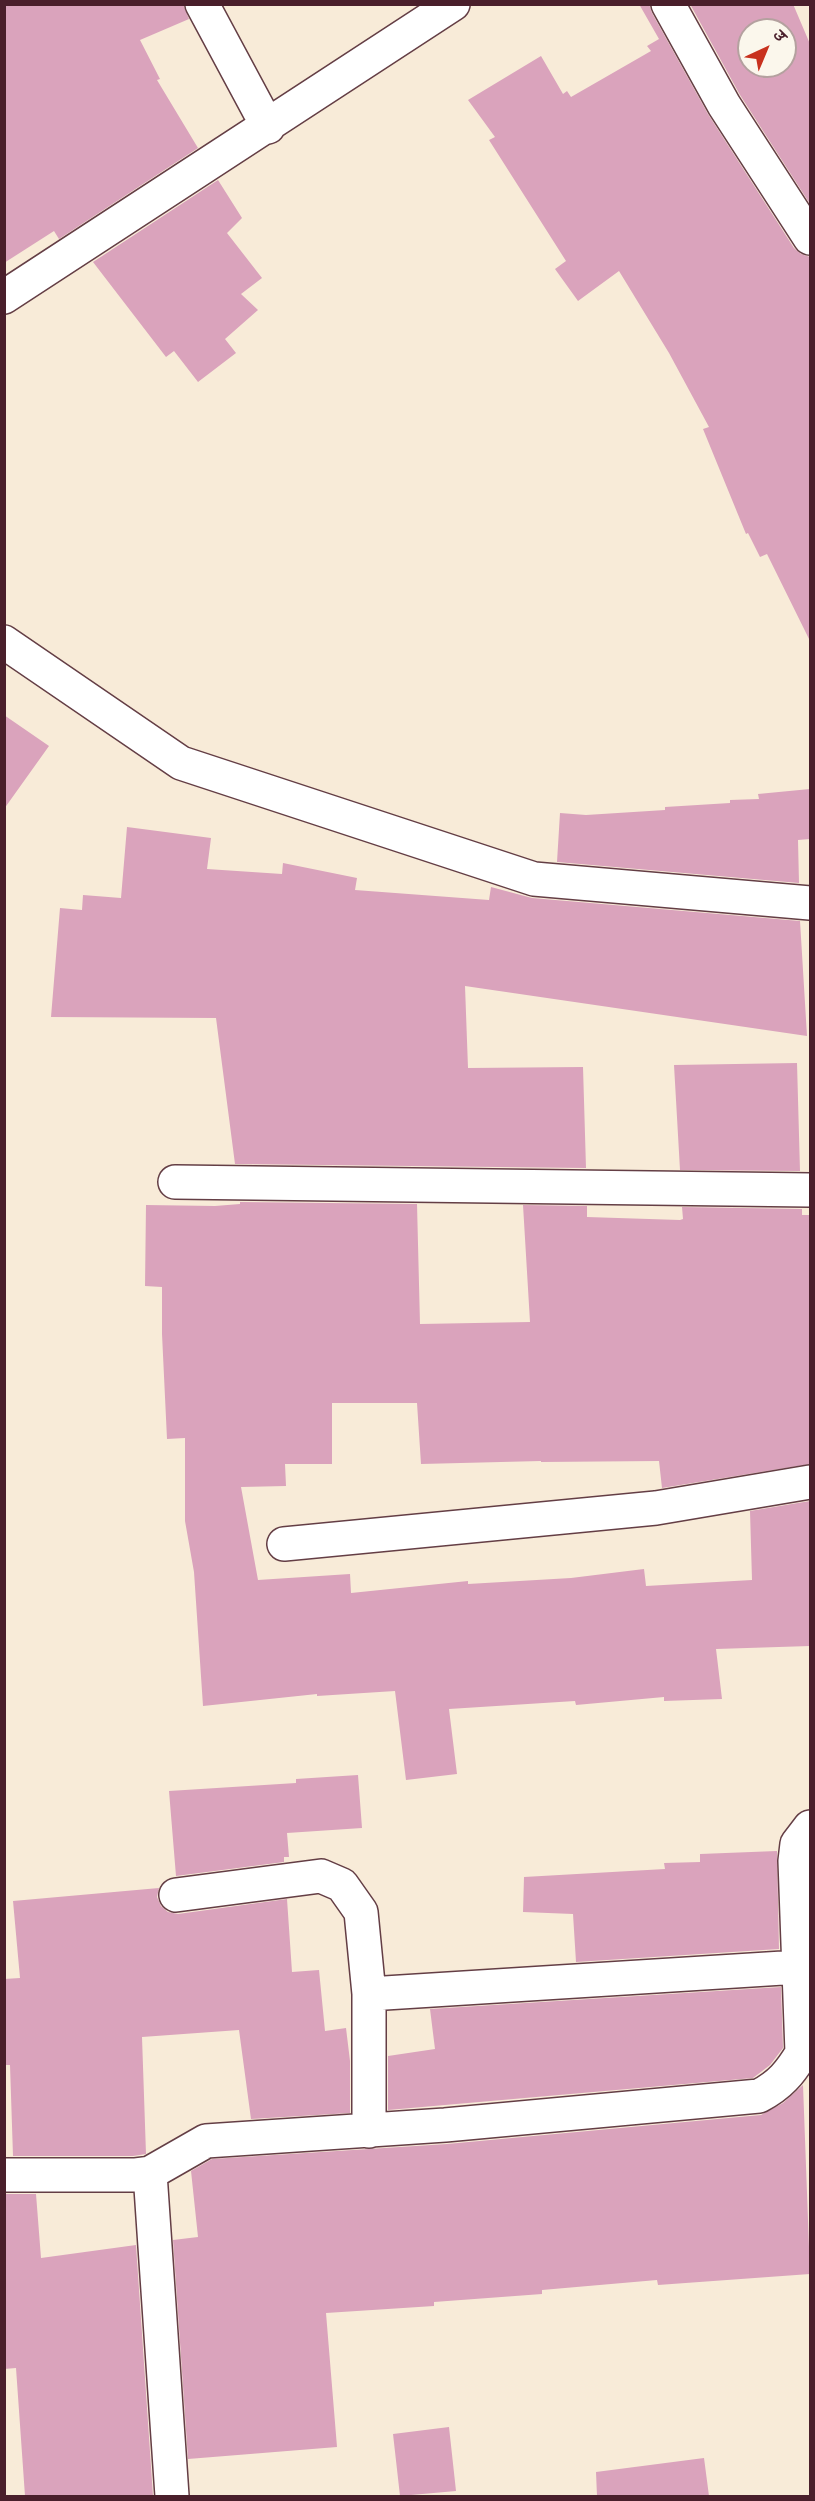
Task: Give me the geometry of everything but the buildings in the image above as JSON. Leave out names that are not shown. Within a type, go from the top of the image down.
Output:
[{"type":"street","points":[[202,4],[268,127]]},
{"type":"street","points":[[4,297],[268,127],[453,4]]},
{"type":"street","points":[[668,4],[724,105],[810,238]]},
{"type":"street","points":[[4,642],[181,763],[534,879],[810,903]]},
{"type":"street","points":[[175,1182],[810,1190]]},
{"type":"street","points":[[284,1544],[656,1508],[810,1482]]},
{"type":"street","points":[[4,2175],[134,2175],[150,2173],[207,2141],[369,2131],[759,2096],[776,2087],[791,2072],[802,2053],[795,1861],[797,1844],[810,1827]]},
{"type":"street","points":[[176,1895],[321,1876],[342,1885],[361,1912],[369,1994],[369,2131]]},
{"type":"street","points":[[369,1994],[799,1967]]},
{"type":"street","points":[[150,2173],[172,2496]]}]
